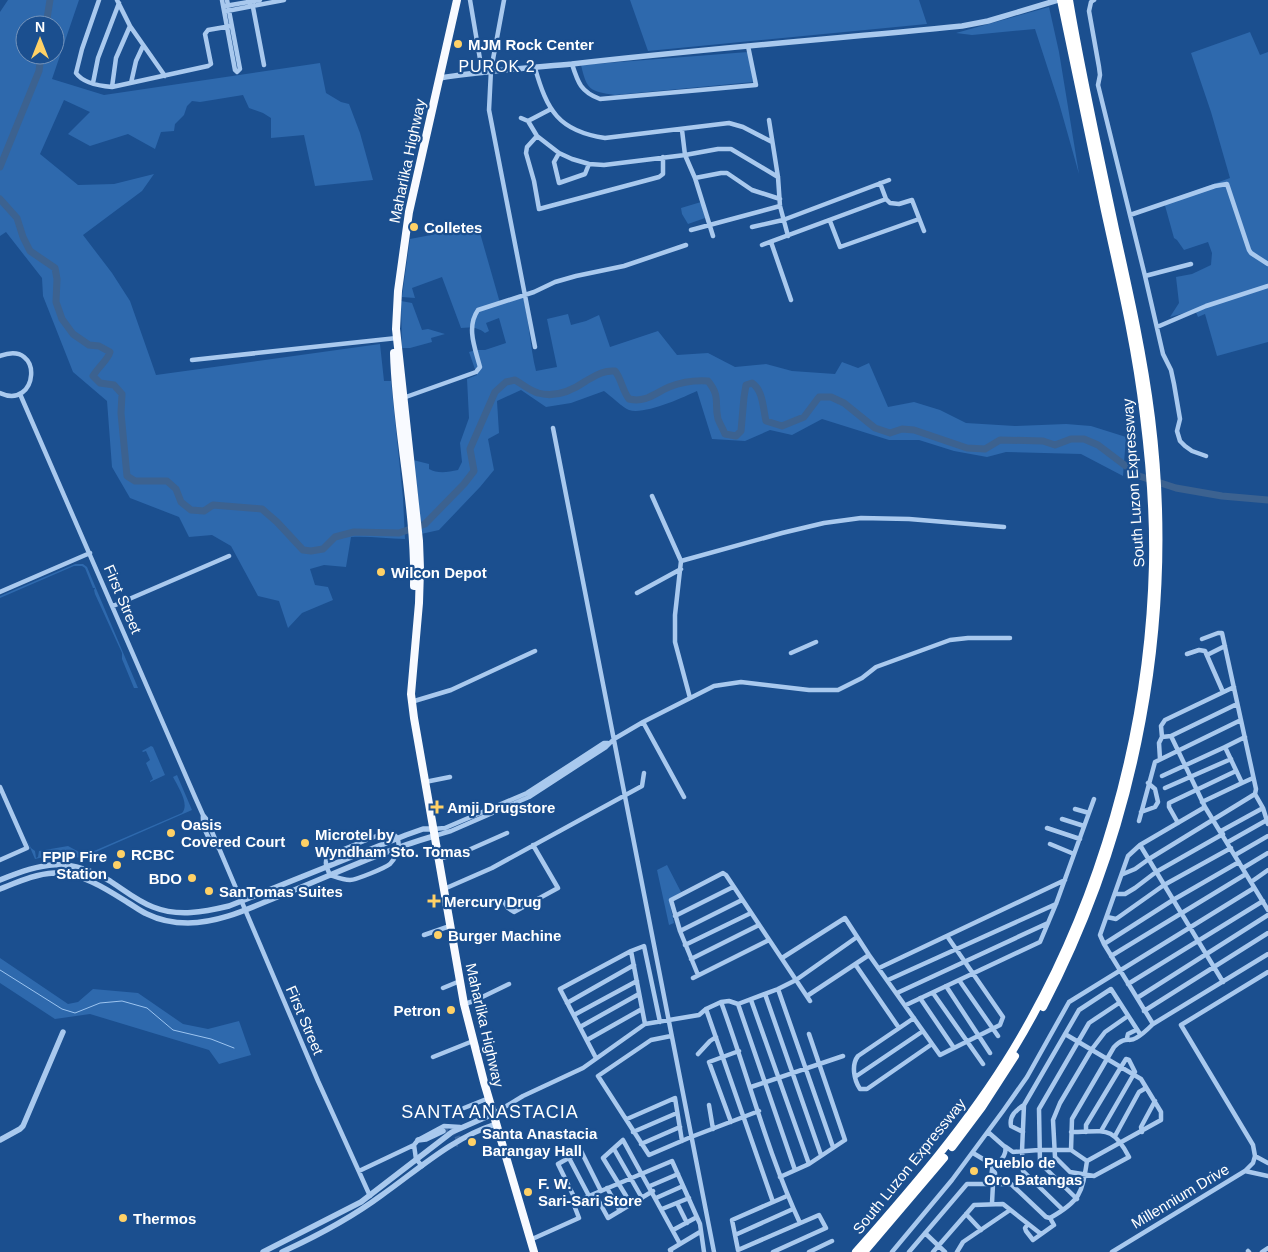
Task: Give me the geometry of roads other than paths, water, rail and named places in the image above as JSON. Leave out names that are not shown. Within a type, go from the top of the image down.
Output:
[{"type":"highway","name":"Maharlika Highway","points":[[457,0],[407,226],[398,291],[396,329],[397,400],[420,570],[412,702],[464,1004],[493,1114],[534,1252]]},
{"type":"highway","name":"South Luzon Expressway","points":[[1059,0],[1133,342],[1151,452]]},
{"type":"highway","name":"South Luzon Expressway","points":[[864,1252],[954,1146],[1004,1074],[1055,983],[1104,868],[1118,823],[1141,730],[1155,627],[1158,574],[1151,452],[1139,343],[1069,0]]},
{"type":"highway","name":"Maharlika Highway","points":[[396,338],[412,510]]},
{"type":"highway","name":"South Luzon Expressway","points":[[856,1252],[949,1143],[995,1078],[1033,1014],[1081,910],[1098,865],[1122,785],[1139,704],[1151,600],[1154,498]]},
{"type":"street","points":[[100,0],[82,49],[76,72],[80,77],[100,86],[112,87],[131,84],[208,66],[210,64],[205,34],[208,30],[229,26]]},
{"type":"street","points":[[222,0],[226,9],[235,70],[237,72],[240,69],[229,26]]},
{"type":"street","points":[[226,9],[227,0]]},
{"type":"street","points":[[253,4],[260,0]]},
{"type":"street","points":[[226,9],[284,0]]},
{"type":"street","points":[[470,0],[482,71]]},
{"type":"street","points":[[504,0],[491,70],[489,110],[535,347]]},
{"type":"street","points":[[440,78],[491,70],[535,68],[962,26],[988,21],[1059,0]]},
{"type":"street","points":[[1094,0],[1091,2],[1089,11],[1099,66],[1098,85],[1163,354],[1171,370],[1180,419],[1177,431],[1178,436],[1185,446],[1192,451],[1206,456]]},
{"type":"street","points":[[93,83],[98,58],[118,1]]},
{"type":"street","points":[[118,1],[130,26],[164,76]]},
{"type":"street","points":[[253,4],[264,65]]},
{"type":"street","points":[[112,87],[116,58],[130,26]]},
{"type":"street","points":[[131,84],[136,61],[143,46]]},
{"type":"street","points":[[572,64],[576,78],[587,94],[600,99],[756,86],[748,46]]},
{"type":"street","points":[[535,68],[542,92],[550,109],[568,127],[587,135],[605,138],[729,123],[742,127],[772,142]]},
{"type":"street","points":[[528,121],[550,109]]},
{"type":"street","points":[[521,118],[528,121],[537,136],[559,153],[589,164],[604,165],[718,149],[731,149],[778,177]]},
{"type":"street","points":[[768,120],[778,177],[780,206],[788,236]]},
{"type":"street","points":[[682,130],[685,155],[695,178],[713,236]]},
{"type":"street","points":[[537,136],[526,149],[539,209],[659,177],[663,174],[663,157]]},
{"type":"street","points":[[559,153],[554,162],[560,182],[586,174],[589,164]]},
{"type":"street","points":[[695,178],[726,173],[752,190],[780,199]]},
{"type":"street","points":[[752,227],[783,220],[889,180]]},
{"type":"street","points":[[880,183],[886,199],[890,203],[899,204],[912,200],[924,231]]},
{"type":"street","points":[[1130,215],[1215,186],[1227,184],[1246,245],[1251,253],[1268,264]]},
{"type":"street","points":[[762,245],[886,199]]},
{"type":"street","points":[[691,230],[780,206]]},
{"type":"street","points":[[830,221],[840,247],[919,219]]},
{"type":"street","points":[[771,242],[791,300]]},
{"type":"street","points":[[403,398],[476,372],[480,366],[471,331],[474,316],[478,310],[576,276],[624,266],[686,245]]},
{"type":"street","points":[[1145,276],[1191,264]]},
{"type":"street","points":[[1157,327],[1206,306],[1268,286]]},
{"type":"street","points":[[192,360],[396,338]]},
{"type":"street","points":[[0,356],[8,353],[16,353],[23,356],[28,362],[32,376],[28,387],[20,394],[11,396],[0,393]]},
{"type":"street","name":"First Street","points":[[20,394],[203,816],[207,820],[318,1081],[372,1198]]},
{"type":"street","points":[[552,428],[714,1252]]},
{"type":"street","points":[[652,496],[681,561],[675,616],[676,642],[690,698]]},
{"type":"street","points":[[681,561],[790,531],[824,523],[861,518],[1004,527]]},
{"type":"street","points":[[0,592],[90,553]]},
{"type":"street","points":[[113,606],[229,556]]},
{"type":"street","points":[[637,593],[681,569]]},
{"type":"street","points":[[1202,639],[1222,633],[1256,789],[1255,794],[1268,822],[1228,842]]},
{"type":"street","points":[[1,885],[33,876],[54,873],[69,874],[104,887],[146,914],[187,923],[208,921],[244,910],[295,890],[527,793],[604,743],[608,743],[643,722],[714,686],[727,683],[758,684],[809,690],[838,690],[862,678],[876,668],[950,640],[1010,638]]},
{"type":"street","points":[[791,654],[816,642]]},
{"type":"street","points":[[1207,655],[1226,646]]},
{"type":"street","points":[[1187,654],[1202,649],[1207,655],[1223,692]]},
{"type":"street","points":[[412,702],[451,690],[535,651]]},
{"type":"street","points":[[1160,759],[1159,743],[1162,737],[1161,726],[1164,720],[1234,687]]},
{"type":"street","points":[[1162,737],[1171,736],[1237,704]]},
{"type":"street","points":[[1139,821],[1153,764],[1241,720]]},
{"type":"street","points":[[643,722],[684,797]]},
{"type":"street","points":[[1171,736],[1202,802],[1268,910]]},
{"type":"street","points":[[1162,776],[1184,764],[1245,737]]},
{"type":"street","points":[[1225,747],[1242,783]]},
{"type":"street","points":[[1164,788],[1231,759]]},
{"type":"street","points":[[1178,823],[1169,803],[1236,771]]},
{"type":"street","points":[[444,889],[492,868],[642,786],[644,774]]},
{"type":"street","points":[[425,782],[450,777]]},
{"type":"street","points":[[1202,802],[1253,778]]},
{"type":"street","points":[[1141,812],[1155,807],[1158,802],[1155,789],[1148,783]]},
{"type":"street","points":[[0,787],[27,848],[0,860]]},
{"type":"street","points":[[1123,874],[1136,870],[1149,859],[1255,794]]},
{"type":"street","points":[[906,1005],[1040,942],[1056,904],[1094,799]]},
{"type":"street","points":[[1152,1024],[1100,935],[1128,856],[1140,845],[1205,807]]},
{"type":"street","points":[[1115,894],[1125,894],[1156,872],[1263,808]]},
{"type":"street","points":[[1075,809],[1089,813]]},
{"type":"street","points":[[1062,819],[1084,826]]},
{"type":"street","points":[[1047,828],[1080,839]]},
{"type":"street","points":[[1,885],[39,866],[54,864],[86,870],[108,880],[142,901],[164,910],[188,913],[206,911],[228,906],[423,829],[434,833]]},
{"type":"street","points":[[384,833],[391,833],[397,838],[400,847],[390,864],[351,880],[330,875],[326,868],[327,857],[384,833]]},
{"type":"street","points":[[438,858],[464,852],[507,833]]},
{"type":"street","points":[[1235,855],[1268,836]]},
{"type":"street","points":[[1050,844],[1074,854]]},
{"type":"street","points":[[504,902],[514,912],[558,888],[533,845]]},
{"type":"street","points":[[1140,845],[1223,982]]},
{"type":"street","points":[[1107,917],[1116,919],[1164,885],[1231,848]]},
{"type":"street","points":[[1243,868],[1268,853]]},
{"type":"street","points":[[1104,944],[1173,900],[1239,862]]},
{"type":"street","points":[[54,864],[54,873]]},
{"type":"street","points":[[1251,882],[1268,870]]},
{"type":"street","points":[[769,940],[696,977],[675,916],[672,900],[720,874],[726,875],[810,1001]]},
{"type":"street","points":[[1111,956],[1246,874]]},
{"type":"street","points":[[879,968],[1065,880]]},
{"type":"street","points":[[292,881],[295,890]]},
{"type":"street","points":[[675,916],[734,887]]},
{"type":"street","points":[[892,1252],[988,1132],[1027,1076],[1069,1002],[1254,888]]},
{"type":"street","points":[[680,931],[742,900]]},
{"type":"street","points":[[1128,984],[1263,901]]},
{"type":"street","points":[[888,980],[1056,904]]},
{"type":"street","points":[[685,945],[751,913]]},
{"type":"street","points":[[1136,998],[1268,915]]},
{"type":"street","points":[[782,958],[845,918],[940,1055],[993,1028],[1002,1022],[1003,1015],[946,936]]},
{"type":"street","points":[[897,993],[1049,922]]},
{"type":"street","points":[[691,959],[759,925]]},
{"type":"street","points":[[424,934],[450,926]]},
{"type":"street","points":[[1144,1011],[1268,934]]},
{"type":"street","points":[[283,1243],[284,1251],[348,1219],[416,1159],[452,1132],[493,1114],[523,1096],[583,1068],[645,1024],[699,1015],[706,1009],[721,1002],[729,1001],[738,1004],[778,989],[796,980],[858,937]]},
{"type":"street","points":[[596,1058],[560,989],[644,946],[660,1022]]},
{"type":"street","points":[[631,951],[645,1024]]},
{"type":"street","points":[[1071,1150],[1072,1119],[1107,1058],[1120,1041],[1127,1038],[1136,1038],[1152,1024],[1268,954]]},
{"type":"street","points":[[807,996],[869,955]]},
{"type":"street","points":[[855,964],[900,1028]]},
{"type":"street","points":[[567,1003],[634,965]]},
{"type":"street","points":[[1268,972],[1181,1025],[1253,1145],[1255,1156],[1268,1162]]},
{"type":"street","points":[[959,980],[998,1036]]},
{"type":"street","points":[[574,1015],[637,981]]},
{"type":"street","points":[[443,988],[460,982]]},
{"type":"street","points":[[464,1004],[474,1002],[509,984]]},
{"type":"street","points":[[946,986],[990,1053]]},
{"type":"street","points":[[778,989],[833,1147]]},
{"type":"street","points":[[1023,1132],[1011,1126],[1010,1123],[1014,1112],[1024,1105],[1079,1010],[1111,989],[1140,1034]]},
{"type":"street","points":[[933,993],[983,1064]]},
{"type":"street","points":[[580,1027],[639,994]]},
{"type":"street","points":[[765,994],[821,1155]]},
{"type":"street","points":[[920,998],[954,1048]]},
{"type":"street","points":[[751,1000],[810,1164]]},
{"type":"street","points":[[721,1002],[739,1050],[780,1177],[800,1223]]},
{"type":"street","points":[[1077,1199],[1040,1163],[1038,1109],[1089,1023],[1120,1003]]},
{"type":"street","points":[[738,1004],[795,1170]]},
{"type":"street","points":[[587,1040],[642,1008]]},
{"type":"street","points":[[706,1009],[773,1202]]},
{"type":"street","points":[[1071,1132],[1107,1132],[1115,1136],[1121,1143],[1128,1157],[1094,1176],[1070,1172],[1055,1157],[1054,1120],[1060,1103],[1104,1032],[1128,1016]]},
{"type":"street","points":[[914,1018],[858,1056],[855,1060],[855,1077],[860,1089],[867,1089],[932,1044]]},
{"type":"street","points":[[1127,1038],[1128,1034],[1136,1030]]},
{"type":"street","points":[[855,1077],[923,1031]]},
{"type":"street","points":[[0,1140],[23,1126],[63,1032]]},
{"type":"street","points":[[780,1177],[810,1164],[845,1140],[809,1034]]},
{"type":"street","points":[[1065,1034],[1141,1079],[1161,1112],[1161,1120],[1087,1161]]},
{"type":"street","points":[[671,1036],[651,1040],[598,1076],[649,1156],[691,1137],[759,1111]]},
{"type":"street","points":[[698,1054],[716,1037]]},
{"type":"street","points":[[433,1057],[473,1041]]},
{"type":"street","points":[[731,1122],[709,1062],[739,1050]]},
{"type":"street","points":[[751,1087],[842,1056]]},
{"type":"street","points":[[1086,1132],[1086,1125],[1126,1059],[1129,1060],[1135,1072],[1101,1131]]},
{"type":"street","points":[[1115,1136],[1140,1092],[1146,1088]]},
{"type":"street","points":[[464,1108],[489,1098]]},
{"type":"street","points":[[627,1119],[675,1098],[682,1141]]},
{"type":"street","points":[[1142,1132],[1140,1127],[1155,1101]]},
{"type":"street","points":[[709,1105],[713,1129]]},
{"type":"street","points":[[1024,1105],[1023,1171],[1062,1209]]},
{"type":"street","points":[[633,1132],[677,1112]]},
{"type":"street","points":[[474,1122],[477,1131]]},
{"type":"street","points":[[263,1252],[372,1198],[422,1166],[449,1145],[496,1124]]},
{"type":"street","points":[[359,1171],[444,1126],[461,1127]]},
{"type":"street","points":[[641,1144],[680,1127]]},
{"type":"street","points":[[416,1142],[443,1131]]},
{"type":"street","points":[[988,1132],[1013,1152],[1022,1150],[1071,1150],[1087,1161]]},
{"type":"street","points":[[631,1204],[603,1158],[623,1140],[650,1186],[680,1244]]},
{"type":"street","points":[[416,1142],[416,1159],[422,1166]]},
{"type":"street","points":[[430,1160],[451,1148]]},
{"type":"street","points":[[614,1148],[642,1198]]},
{"type":"street","points":[[973,1153],[982,1160],[993,1163],[1003,1158],[1008,1149]]},
{"type":"street","points":[[577,1203],[558,1164],[581,1151],[601,1191]]},
{"type":"street","name":"Millennium Drive","points":[[1112,1252],[1245,1171],[1253,1163],[1255,1156]]},
{"type":"street","points":[[569,1158],[589,1196]]},
{"type":"street","points":[[530,1240],[579,1218],[574,1205],[589,1196],[672,1161],[700,1224],[704,1250],[698,1252]]},
{"type":"street","points":[[1050,1218],[1062,1209],[1068,1208],[1077,1199],[1081,1192],[1087,1161]]},
{"type":"street","points":[[992,1203],[993,1184],[990,1173],[993,1163]]},
{"type":"street","points":[[1245,1171],[1268,1176]]},
{"type":"street","points":[[650,1186],[678,1174]]},
{"type":"street","points":[[909,1252],[967,1184],[1011,1184],[1046,1217],[1050,1218],[1054,1225],[1033,1240],[1025,1228],[1028,1224]]},
{"type":"street","points":[[656,1198],[683,1186]]},
{"type":"street","points":[[607,1188],[620,1211]]},
{"type":"street","points":[[595,1194],[608,1218],[653,1192]]},
{"type":"street","points":[[773,1252],[826,1228],[819,1215],[738,1251],[732,1220],[787,1196]]},
{"type":"street","points":[[662,1209],[688,1198]]},
{"type":"street","points":[[676,1203],[687,1223]]},
{"type":"street","points":[[933,1252],[974,1205],[1003,1204],[1041,1234]]},
{"type":"street","points":[[735,1235],[793,1209]]},
{"type":"street","points":[[957,1252],[962,1242],[1010,1210]]},
{"type":"street","points":[[966,1214],[981,1230]]},
{"type":"street","points":[[674,1230],[697,1217]]},
{"type":"street","points":[[671,1252],[670,1250],[700,1232]]},
{"type":"street","points":[[925,1233],[945,1252]]},
{"type":"street","points":[[809,1252],[832,1241]]},
{"type":"street","points":[[1262,1252],[1268,1248]]},
{"type":"waterway","points":[[48,15],[50,0]]},
{"type":"waterway","points":[[0,167],[40,65]]},
{"type":"waterway","points":[[0,199],[17,218],[30,251],[55,268],[57,279],[56,302],[62,319],[73,334],[89,345],[99,346],[110,352],[93,376],[100,383],[114,385],[122,394],[121,413],[127,476],[135,481],[167,481],[176,489],[181,502],[191,510],[204,511],[213,505],[262,509],[303,550],[323,549],[335,537],[354,532],[399,533],[425,524],[474,471],[470,449],[495,392],[506,382],[515,380],[535,392],[557,394],[570,390],[607,371],[615,371],[629,399],[635,400],[645,399],[679,384],[693,381],[708,381],[714,391],[718,419],[725,434],[736,436],[741,431],[746,385],[752,383],[756,386],[760,395],[766,421],[782,426],[804,417],[819,397],[831,397],[844,403],[875,428],[890,433],[902,429],[914,430],[967,448],[985,449],[1000,440],[1043,441],[1055,445],[1071,439],[1084,439],[1098,445],[1139,476],[1176,488],[1222,496],[1268,500]]},
{"type":"waterway","points":[[0,970],[62,1009],[75,1013],[100,1003],[122,1001],[147,1008],[173,1030],[211,1039],[234,1048]]},
{"type":"tunnel","points":[[443,1131],[450,1130],[456,1134],[458,1139],[455,1146]]},
{"type":"place","name":"MJM Rock Center","points":[[458,44]]},
{"type":"place","name":"Colletes","points":[[414,227]]},
{"type":"place","name":"Wilcon Depot","points":[[381,572]]},
{"type":"place","name":"Amji Drugstore","points":[[437,807]]},
{"type":"place","name":"Oasis Covered Court","points":[[171,833]]},
{"type":"place","name":"Microtel by Wyndham Sto. Tomas","points":[[305,843]]},
{"type":"place","name":"RCBC","points":[[121,854]]},
{"type":"place","name":"FPIP Fire Station","points":[[117,865]]},
{"type":"place","name":"BDO","points":[[192,878]]},
{"type":"place","name":"SanTomas Suites","points":[[209,891]]},
{"type":"place","name":"Mercury Drug","points":[[434,901]]},
{"type":"place","name":"Burger Machine","points":[[438,935]]},
{"type":"place","name":"Petron","points":[[451,1010]]},
{"type":"place","name":"Santa Anastacia Barangay Hall","points":[[472,1142]]},
{"type":"place","name":"Pueblo de Oro Batangas","points":[[974,1171]]},
{"type":"place","name":"F. W. Sari-Sari Store","points":[[528,1192]]},
{"type":"place","name":"Thermos","points":[[123,1218]]},
{"type":"district","name":"PUROK 2","points":[[497,66]]},
{"type":"district","name":"SANTA ANASTACIA","points":[[490,1112]]}]
